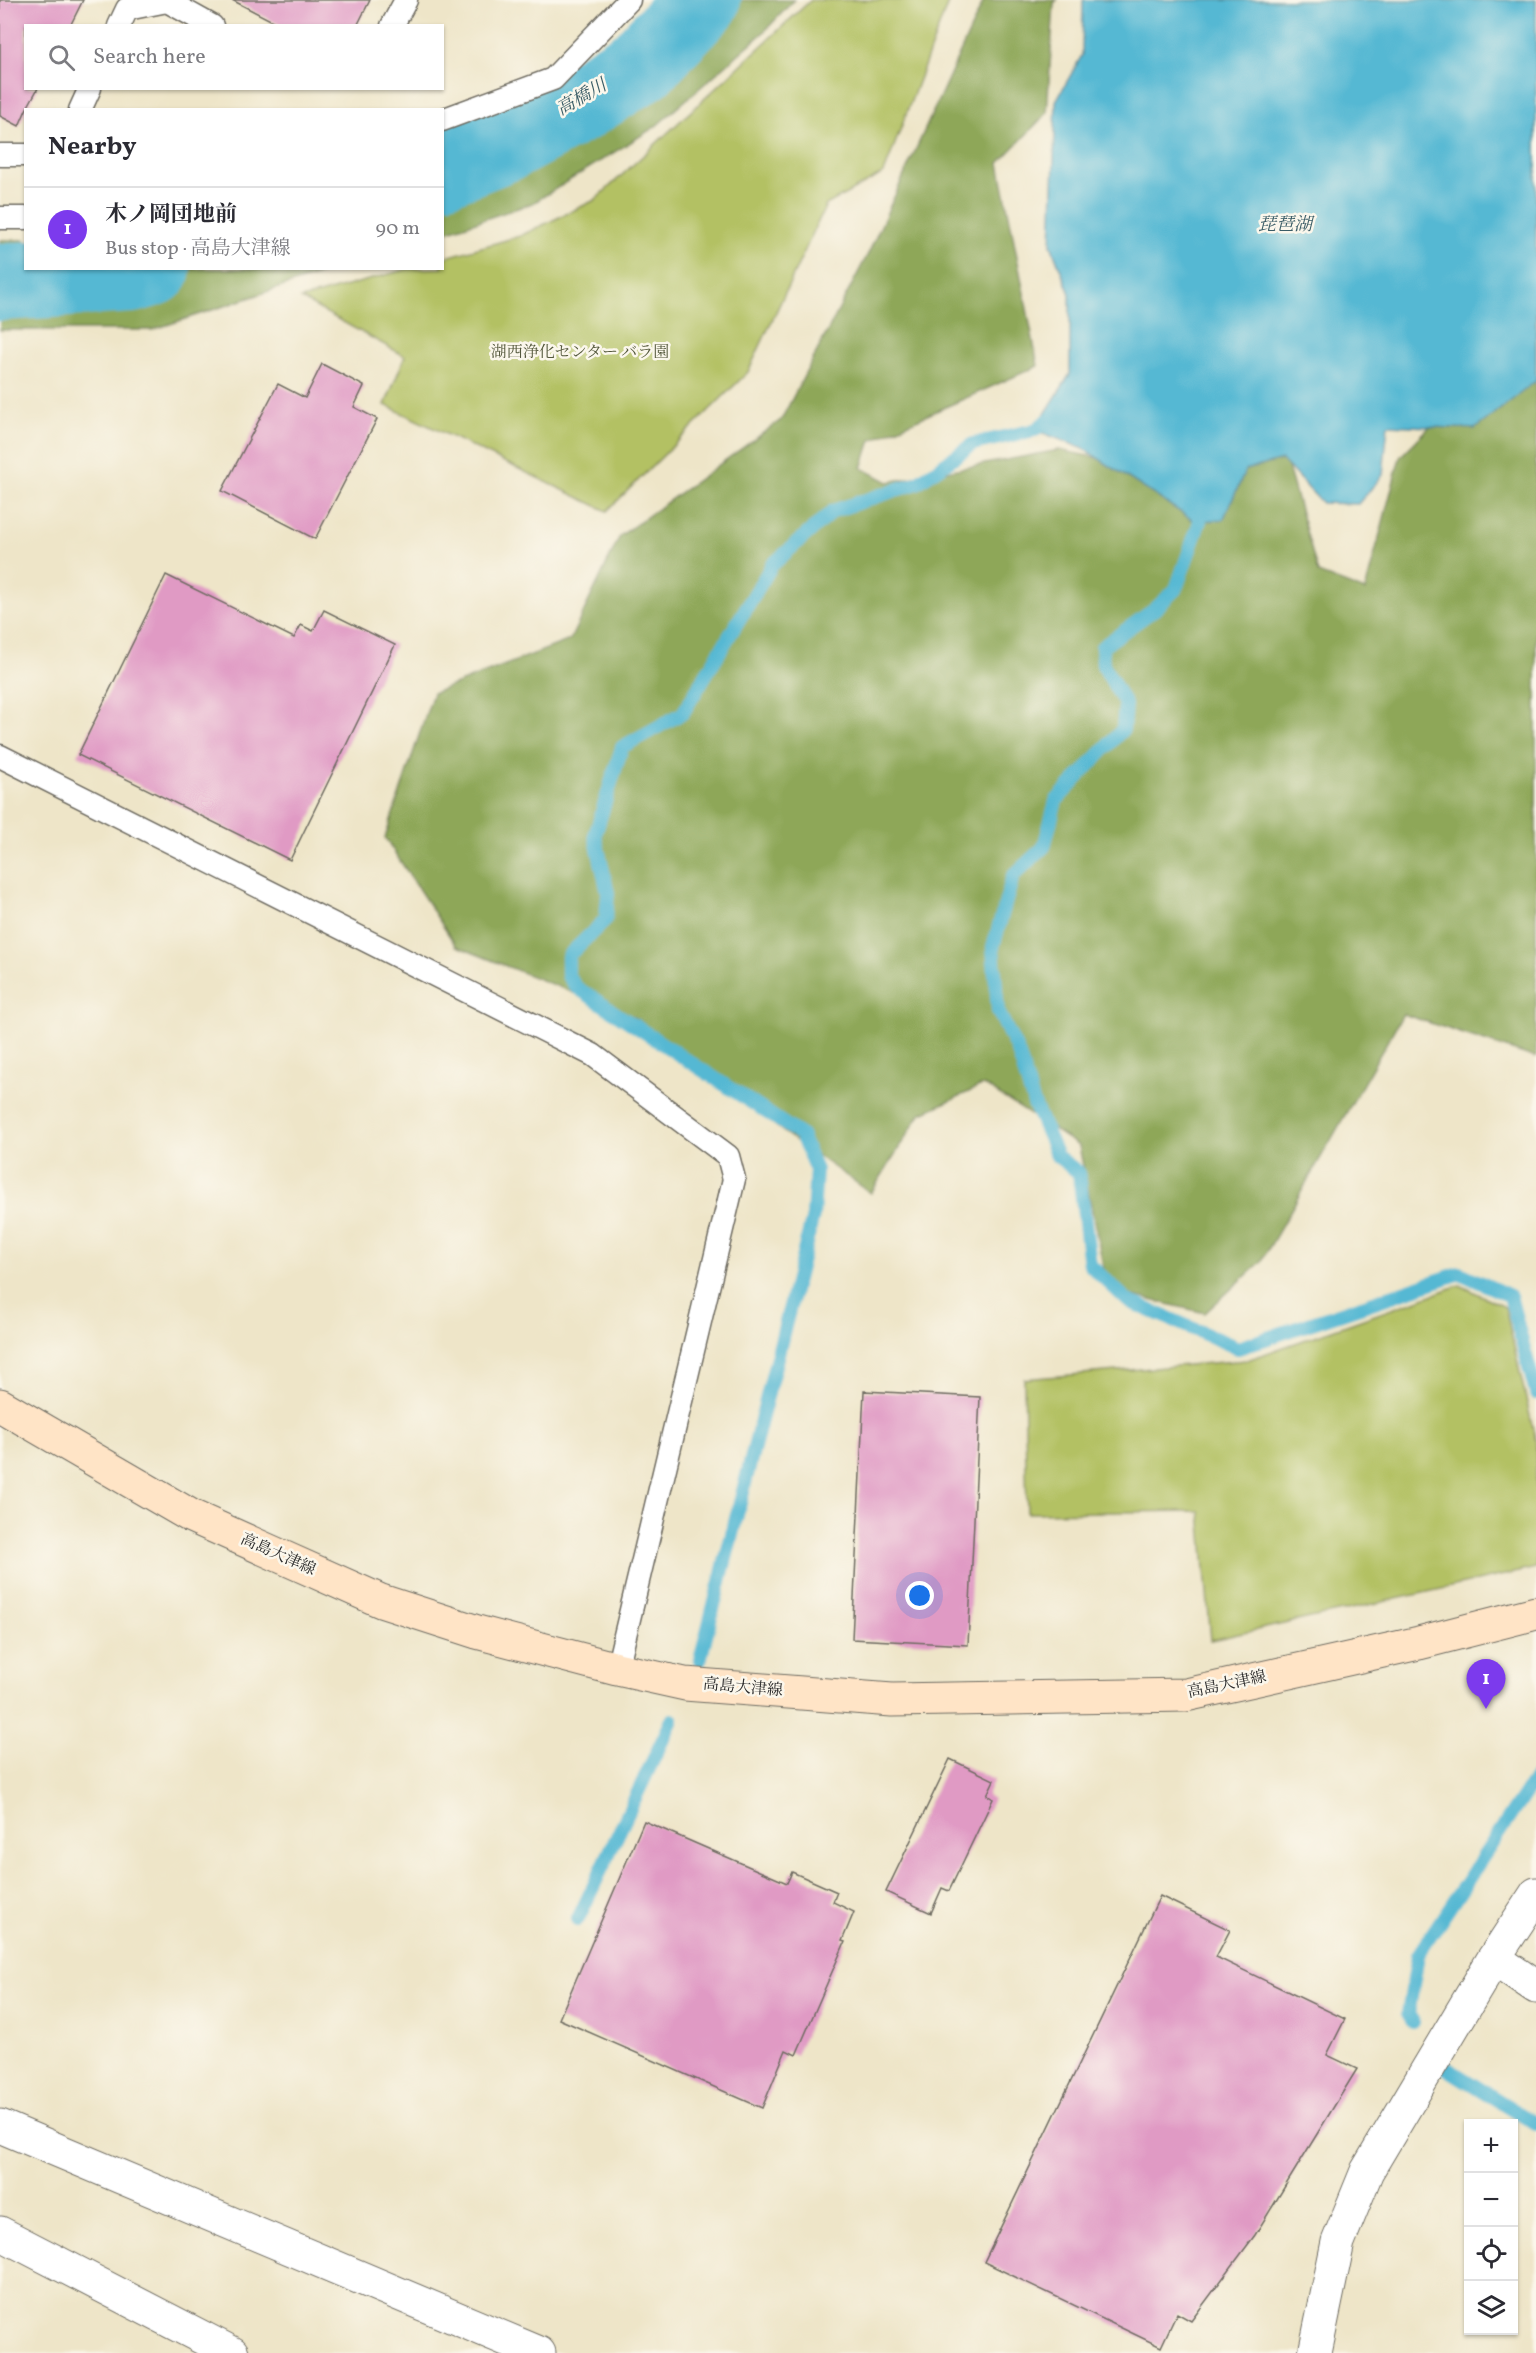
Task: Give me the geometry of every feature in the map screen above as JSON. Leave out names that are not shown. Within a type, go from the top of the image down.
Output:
[{"type":"main road","name":"高島大津線","points":[[0,1404],[191,1516],[381,1601],[477,1632],[617,1669],[685,1684],[892,1700],[1186,1695],[1419,1643],[1536,1613]]},
{"type":"street","points":[[1314,2353],[1338,2242],[1367,2171],[1494,1958],[1536,1894]]},
{"type":"street","points":[[1494,1958],[1536,1987]]},
{"type":"street","points":[[0,2126],[539,2353]]},
{"type":"street","points":[[0,2233],[232,2353]]},
{"type":"lane","points":[[393,24],[405,0]]},
{"type":"lane","points":[[444,119],[553,79],[629,0]]},
{"type":"lane","points":[[120,24],[128,9],[167,1],[208,24]]},
{"type":"lane","points":[[81,108],[89,90]]},
{"type":"lane","points":[[0,155],[24,155]]},
{"type":"lane","points":[[0,218],[24,218]]},
{"type":"lane","points":[[0,756],[593,1055],[728,1156],[734,1179],[617,1669]]},
{"type":"green space","points":[[661,0],[794,0],[764,32],[655,127],[533,203],[444,233],[444,138],[558,99]]},
{"type":"green space","name":"湖西浄化センター バラ園","points":[[811,0],[949,0],[884,173],[826,205],[748,372],[607,511],[385,405],[405,356],[301,299],[403,270],[444,270],[444,258],[520,236],[595,200]]},
{"type":"green space","points":[[984,0],[1057,0],[1054,3],[1047,113],[999,163],[1038,366],[871,440],[862,468],[888,482],[1059,450],[1157,470],[1227,442],[1286,460],[1318,573],[1365,591],[1400,457],[1493,363],[1536,314],[1536,1058],[1403,1014],[1261,1262],[1205,1313],[1108,1290],[1079,1146],[984,1085],[920,1114],[871,1193],[789,1136],[634,1017],[456,946],[385,838],[433,693],[570,640],[620,536],[781,420],[869,252]]},
{"type":"green space","points":[[0,240],[24,240],[24,270],[333,270],[152,330],[0,330]]},
{"type":"green space","points":[[1460,1285],[1505,1307],[1536,1442],[1536,1568],[1211,1640],[1200,1511],[1027,1513],[1024,1379],[1247,1360]]},
{"type":"water","name":"琵琶湖","points":[[1083,0],[1536,0],[1536,381],[1475,429],[1388,425],[1383,475],[1358,504],[1322,503],[1282,460],[1246,470],[1223,520],[1194,521],[1084,449],[1035,430],[1070,374],[1070,294],[1051,245],[1056,101],[1082,55]]},
{"type":"building","points":[[0,0],[83,0],[71,24],[24,24],[24,90],[37,90],[27,108],[24,108],[19,126],[0,116]]},
{"type":"building","points":[[232,0],[370,0],[358,24],[278,24]]},
{"type":"building","points":[[322,364],[364,386],[354,407],[377,419],[315,539],[222,491],[278,384],[305,398]]},
{"type":"building","points":[[166,575],[294,638],[301,625],[313,631],[324,610],[395,645],[290,860],[78,755]]},
{"type":"building","points":[[864,1391],[980,1397],[968,1645],[852,1639]]},
{"type":"building","points":[[950,1759],[994,1780],[987,1795],[993,1799],[949,1891],[942,1888],[931,1913],[886,1892]]},
{"type":"building","points":[[644,1821],[787,1883],[792,1872],[837,1892],[833,1902],[854,1912],[842,1941],[845,1942],[796,2055],[786,2050],[762,2108],[559,2019]]},
{"type":"building","points":[[1160,1896],[1230,1930],[1216,1957],[1345,2019],[1327,2055],[1357,2069],[1255,2235],[1191,2321],[1177,2313],[1161,2347],[984,2262]]},
{"type":"waterway","name":"高橋川","points":[[444,167],[510,141],[575,106],[641,64],[702,0]]},
{"type":"waterway","name":"高橋川","points":[[0,282],[132,274],[145,270]]},
{"type":"waterway","points":[[700,1660],[813,1216],[816,1170],[801,1135],[576,987],[568,976],[568,956],[606,919],[608,893],[595,835],[622,747],[683,713],[772,565],[833,511],[917,483],[973,444],[1035,430],[1048,420]]},
{"type":"waterway","points":[[1200,521],[1176,589],[1155,609],[1102,647],[1103,665],[1125,704],[1123,729],[1056,801],[1044,847],[1013,876],[993,947],[998,1011],[1018,1052],[1034,1104],[1057,1156],[1079,1173],[1090,1265],[1128,1301],[1238,1348],[1460,1273],[1510,1296],[1536,1393]]},
{"type":"waterway","points":[[578,1919],[672,1720]]},
{"type":"waterway","points":[[1413,2022],[1408,2014],[1418,1955],[1536,1777]]},
{"type":"waterway","points":[[1435,2061],[1536,2124]]},
{"type":"place","name":"木ノ岡団地前","points":[[1486,1709]]}]
